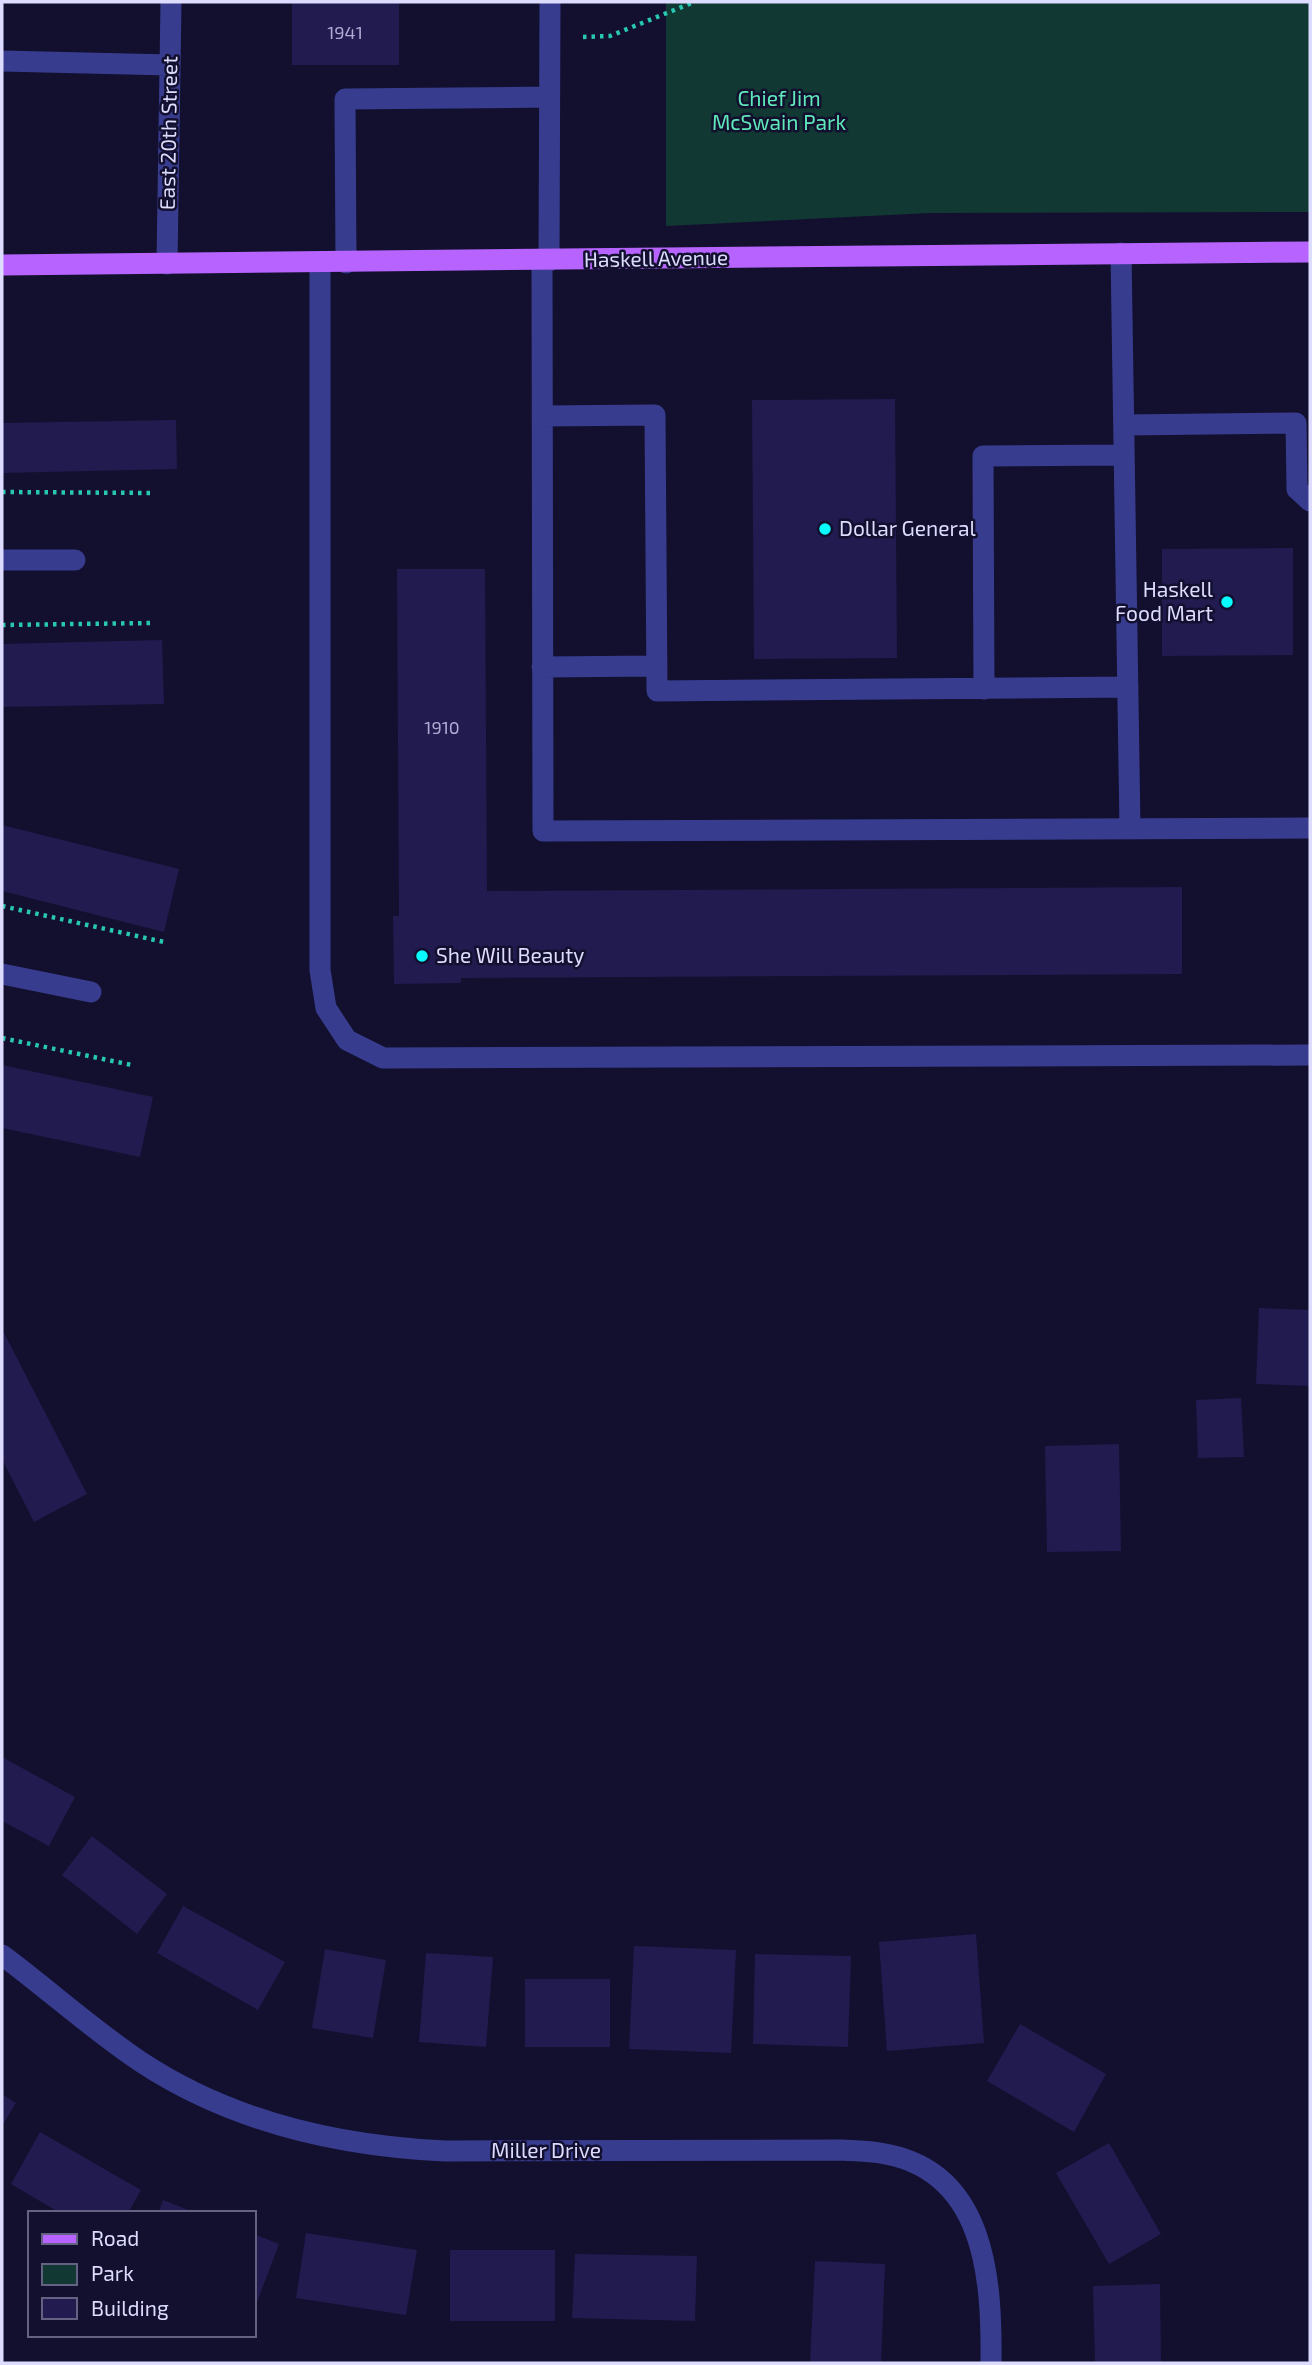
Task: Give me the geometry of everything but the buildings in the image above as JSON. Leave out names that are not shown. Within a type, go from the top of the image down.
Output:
[{"type":"main road","name":"Haskell Avenue","points":[[2,265],[545,261],[905,253],[1310,252]]},
{"type":"street","name":"East 20th Street","points":[[167,264],[171,2]]},
{"type":"street","points":[[550,2],[542,416],[543,831],[1310,828]]},
{"type":"street","points":[[2,61],[170,65]]},
{"type":"street","points":[[346,263],[345,99],[550,97]]},
{"type":"street","points":[[1121,253],[1130,829]]},
{"type":"street","points":[[320,263],[320,970],[326,1009],[347,1040],[383,1058],[1310,1055]]},
{"type":"street","points":[[542,416],[655,415],[657,691],[1128,687]]},
{"type":"street","points":[[1124,425],[1296,423],[1297,489],[1310,501]]},
{"type":"street","points":[[984,689],[983,456],[1124,455]]},
{"type":"street","points":[[2,560],[75,559]]},
{"type":"street","points":[[542,667],[657,666]]},
{"type":"street","points":[[2,974],[91,992]]},
{"type":"street","name":"Miller Drive","points":[[2,1955],[141,2062],[192,2091],[233,2110],[334,2140],[390,2149],[444,2151],[843,2150],[881,2153],[912,2162],[939,2178],[963,2205],[981,2245],[991,2299],[991,2363]]},
{"type":"path","points":[[550,38],[610,36],[694,2]]},
{"type":"path","points":[[2,492],[155,493]]},
{"type":"path","points":[[2,625],[152,623]]},
{"type":"path","points":[[2,906],[164,942]]},
{"type":"path","points":[[2,1038],[132,1065]]},
{"type":"green space","name":"Chief Jim McSwain Park","points":[[666,2],[1310,2],[1310,212],[930,213],[666,226]]},
{"type":"place","name":"Dollar General","points":[[825,529]]},
{"type":"place","name":"Haskell Food Mart","points":[[1227,602]]},
{"type":"place","name":"She Will Beauty","points":[[422,956]]}]
